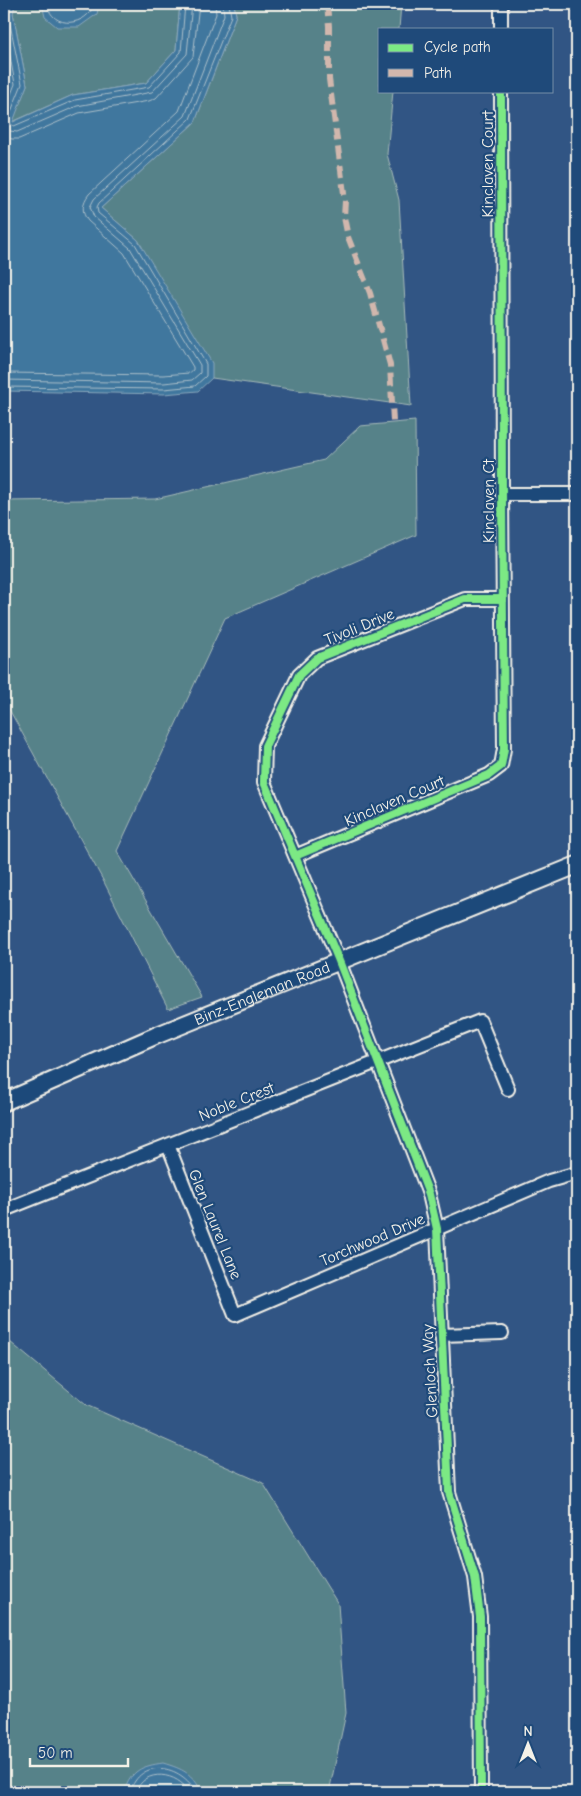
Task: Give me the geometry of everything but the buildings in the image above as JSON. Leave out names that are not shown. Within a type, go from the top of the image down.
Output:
[{"type":"street","points":[[501,4],[501,28]]},
{"type":"street","name":"Kinclaven Court","points":[[501,92],[501,236]]},
{"type":"street","name":"Kinclaven Ct","points":[[501,236],[504,749],[501,766]]},
{"type":"street","points":[[502,494],[577,494]]},
{"type":"street","name":"Tivoli Drive","points":[[339,962],[264,782],[265,746],[299,675],[317,658],[465,599],[502,599]]},
{"type":"street","name":"Kinclaven Court","points":[[295,856],[489,775],[501,766]]},
{"type":"street","name":"Binz-Engleman Road","points":[[4,1102],[155,1036],[577,865]]},
{"type":"street","name":"Glenloch Way","points":[[339,962],[429,1194],[437,1229],[449,1492],[475,1577],[480,1616],[481,1792]]},
{"type":"street","name":"Noble Crest","points":[[4,1210],[480,1022],[508,1089]]},
{"type":"street","name":"Glen Laurel Lane","points":[[168,1145],[235,1315]]},
{"type":"street","name":"Torchwood Drive","points":[[235,1315],[549,1181],[577,1173]]},
{"type":"street","points":[[441,1334],[502,1333]]},
{"type":"green space","points":[[15,4],[180,4],[176,50],[146,83],[73,95],[12,122],[27,85],[13,13]]},
{"type":"green space","points":[[234,4],[401,4],[399,28],[378,28],[378,92],[393,92],[387,154],[399,200],[411,406],[212,378],[138,240],[101,208],[195,122],[236,15]]},
{"type":"green space","points":[[415,421],[416,535],[225,618],[117,851],[202,997],[168,1009],[104,882],[4,700],[4,501],[155,499],[324,460],[360,426]]},
{"type":"green space","points":[[4,1337],[86,1405],[263,1483],[338,1604],[346,1713],[329,1792],[4,1792]]},
{"type":"water","points":[[4,4],[15,4],[13,13],[27,85],[13,122],[73,95],[146,83],[176,50],[180,4],[234,4],[236,15],[195,122],[101,208],[138,240],[212,363],[212,378],[198,391],[164,394],[4,391]]},
{"type":"water","points":[[42,4],[99,5],[97,14],[79,27],[57,27],[45,17]]},
{"type":"water","points":[[163,1763],[176,1767],[191,1776],[202,1792],[124,1792],[130,1779],[138,1770]]},
{"type":"marked path","points":[[327,4],[329,79],[345,201],[344,217],[348,237],[370,293],[390,365],[393,422]]},
{"type":"cycle path","points":[[295,856],[489,775],[501,766],[504,749],[501,92]]},
{"type":"cycle path","points":[[481,1792],[480,1617],[475,1577],[449,1492],[437,1229],[429,1194],[339,961],[264,782],[265,746],[299,675],[317,658],[465,599],[502,599]]}]
